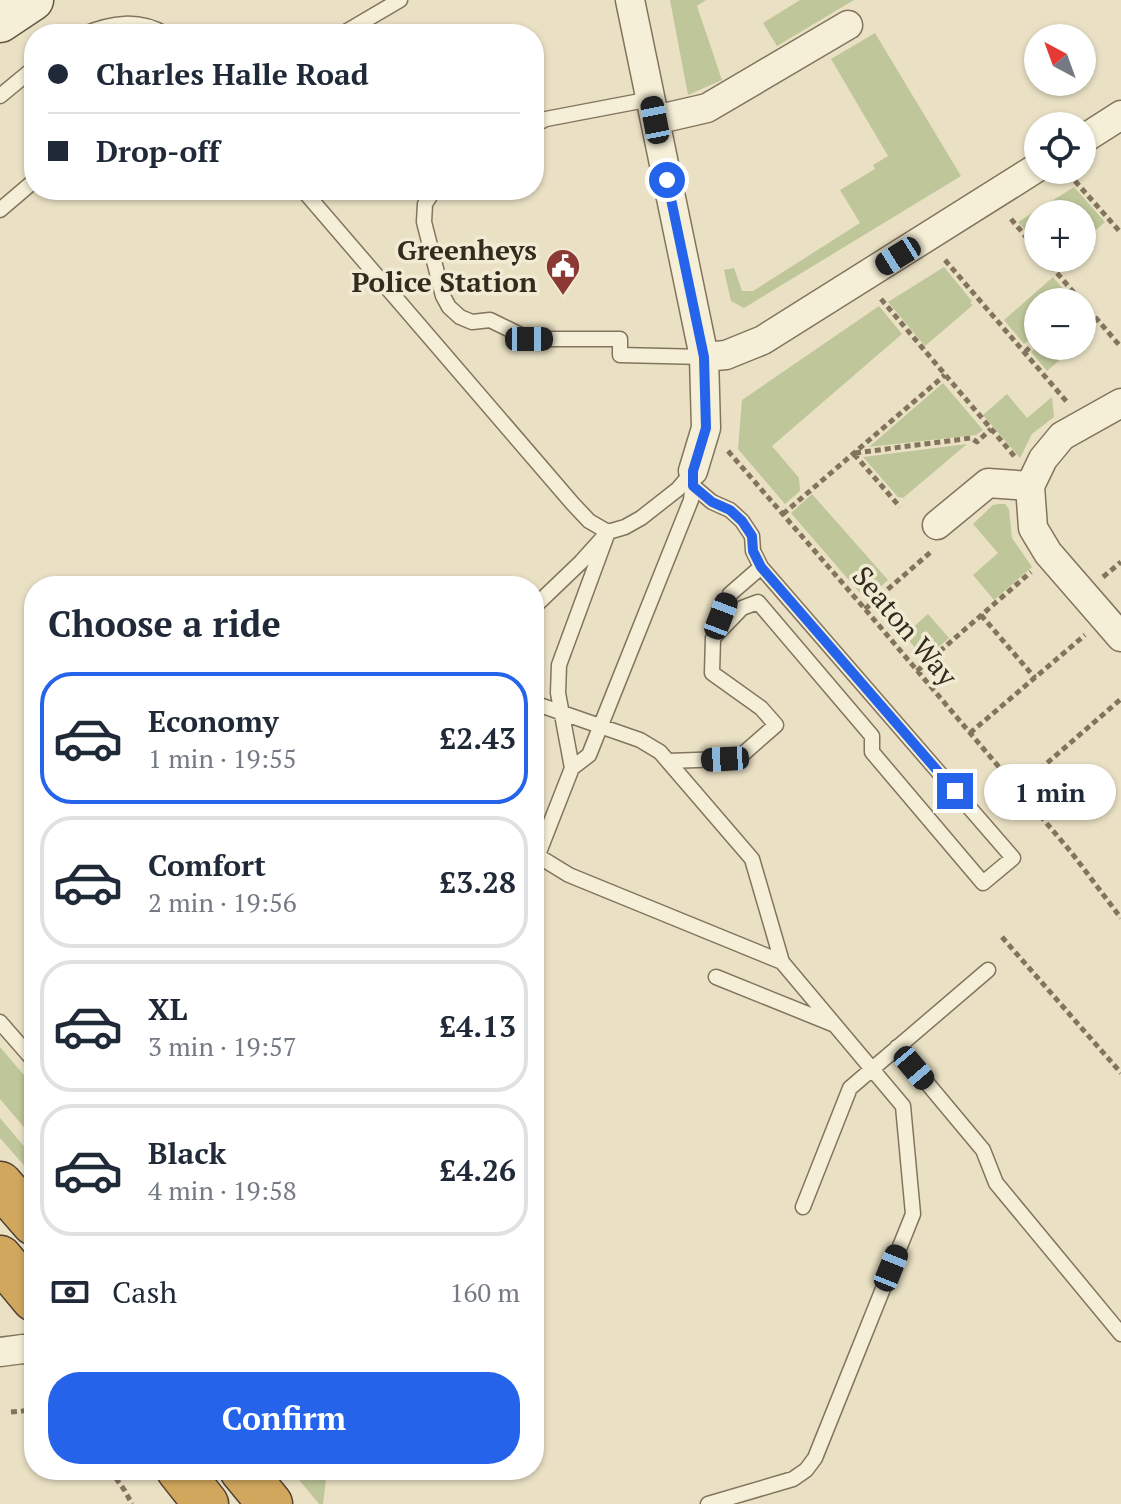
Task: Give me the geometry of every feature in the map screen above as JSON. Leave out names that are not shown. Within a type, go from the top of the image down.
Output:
[{"type":"highway","points":[[0,1184],[24,1212]]},
{"type":"highway","points":[[0,1258],[24,1287]]},
{"type":"highway","points":[[187,1480],[206,1504]]},
{"type":"highway","points":[[250,1480],[270,1504]]},
{"type":"street","points":[[0,22],[33,0]]},
{"type":"street","points":[[630,0],[704,357],[706,428],[693,478]]},
{"type":"street","points":[[653,109],[707,108],[848,25]]},
{"type":"street","points":[[1096,131],[1121,115]]},
{"type":"street","points":[[704,357],[726,355],[763,340],[1024,176]]},
{"type":"street","points":[[936,536],[988,483],[1025,474],[1043,459],[1062,436],[1121,403]]},
{"type":"street","points":[[1025,474],[1033,528],[1048,553],[1121,637]]},
{"type":"street","points":[[0,1352],[24,1349]]},
{"type":"lane","points":[[359,24],[400,0]]},
{"type":"lane","points":[[118,24],[141,24]]},
{"type":"lane","points":[[0,96],[24,76]]},
{"type":"lane","points":[[544,120],[653,109]]},
{"type":"lane","points":[[0,210],[24,190]]},
{"type":"lane","points":[[312,200],[573,504],[589,521],[608,532]]},
{"type":"lane","points":[[428,200],[424,222],[443,296],[460,317],[472,322],[490,320],[529,339],[620,339],[620,355],[704,357]]},
{"type":"lane","points":[[544,597],[608,532],[641,518],[693,478]]},
{"type":"lane","points":[[693,478],[712,502],[730,510],[742,521],[752,536],[753,551],[761,567],[1013,858],[983,883],[872,752],[872,736],[758,602],[742,608],[713,638]]},
{"type":"lane","points":[[544,836],[572,768],[589,755],[691,500],[693,478]]},
{"type":"lane","points":[[572,768],[558,693],[559,665],[608,532]]},
{"type":"lane","points":[[668,761],[725,759],[743,754],[776,725],[761,708],[712,673],[713,638],[730,594],[761,567]]},
{"type":"lane","points":[[544,707],[640,740],[660,752],[752,859],[782,962],[903,1106],[913,1214],[815,1458],[806,1470],[793,1479],[708,1504]]},
{"type":"lane","points":[[544,862],[782,962]]},
{"type":"lane","points":[[803,1207],[850,1088],[988,970]]},
{"type":"lane","points":[[716,977],[836,1026]]},
{"type":"lane","points":[[0,1022],[24,1050]]},
{"type":"lane","points":[[897,1047],[983,1150],[996,1183],[1121,1334]]},
{"type":"path","points":[[1078,184],[1121,233]]},
{"type":"path","points":[[1011,219],[1024,234]]},
{"type":"path","points":[[945,260],[1024,351]]},
{"type":"path","points":[[1056,272],[1070,288]]},
{"type":"path","points":[[881,299],[1025,474]]},
{"type":"path","points":[[1096,318],[1121,347]]},
{"type":"path","points":[[1032,360],[1073,409]]},
{"type":"path","points":[[783,514],[945,375]]},
{"type":"path","name":"Seaton Way","points":[[706,428],[865,609],[1071,852],[1121,918]]},
{"type":"path","points":[[853,453],[971,438],[977,442],[991,429]]},
{"type":"path","points":[[853,453],[900,507]]},
{"type":"path","points":[[865,609],[936,536]]},
{"type":"path","points":[[1096,583],[1121,562]]},
{"type":"path","points":[[917,671],[1040,565]]},
{"type":"path","points":[[981,615],[1035,678]]},
{"type":"path","points":[[970,733],[1093,629]]},
{"type":"path","points":[[1017,789],[1121,699]]},
{"type":"path","points":[[1115,911],[1121,906]]},
{"type":"path","points":[[1002,937],[1121,1073]]},
{"type":"path","points":[[11,1412],[24,1411]]},
{"type":"path","points":[[117,1480],[132,1504]]},
{"type":"green space","points":[[670,0],[706,0],[697,6],[722,80],[688,95]]},
{"type":"green space","points":[[800,0],[854,0],[777,46],[763,23]]},
{"type":"green space","points":[[875,33],[961,176],[744,308],[731,301],[724,270],[734,268],[742,291],[753,291],[860,223],[840,190],[875,169],[873,165],[888,156],[831,59]]},
{"type":"green space","points":[[1074,187],[1086,200],[1053,200]]},
{"type":"green space","points":[[1096,212],[1105,222],[1096,230]]},
{"type":"green space","points":[[944,267],[973,305],[925,346],[888,302]]},
{"type":"green space","points":[[1053,277],[1062,288],[1040,288]]},
{"type":"green space","points":[[1024,302],[1024,344],[1004,320]]},
{"type":"green space","points":[[879,306],[902,334],[772,446],[799,478],[800,491],[785,504],[738,449],[742,400]]},
{"type":"green space","points":[[1038,360],[1060,360],[1047,371]]},
{"type":"green space","points":[[943,383],[983,430],[976,435],[869,447]]},
{"type":"green space","points":[[1007,394],[1027,418],[1052,397],[1054,417],[1032,434],[1020,458],[983,415]]},
{"type":"green space","points":[[967,444],[903,498],[898,497],[863,457]]},
{"type":"green space","points":[[812,494],[888,580],[866,600],[791,513]]},
{"type":"green space","points":[[1005,504],[1009,509],[1012,538],[1032,567],[994,600],[973,575],[998,553],[973,524],[993,505]]},
{"type":"green space","points":[[928,614],[949,638],[925,659],[904,635]]},
{"type":"green space","points":[[0,1047],[24,1075],[24,1127],[0,1099]]},
{"type":"green space","points":[[0,1118],[24,1146],[24,1165],[0,1138]]},
{"type":"green space","points":[[299,1480],[326,1480],[323,1504],[319,1504]]},
{"type":"place","name":"Greenheys Police Station","points":[[563,297]]},
{"type":"route","points":[[667,180],[704,357],[706,428],[693,471],[693,486],[742,521],[752,536],[753,551],[761,567],[955,791]]}]
